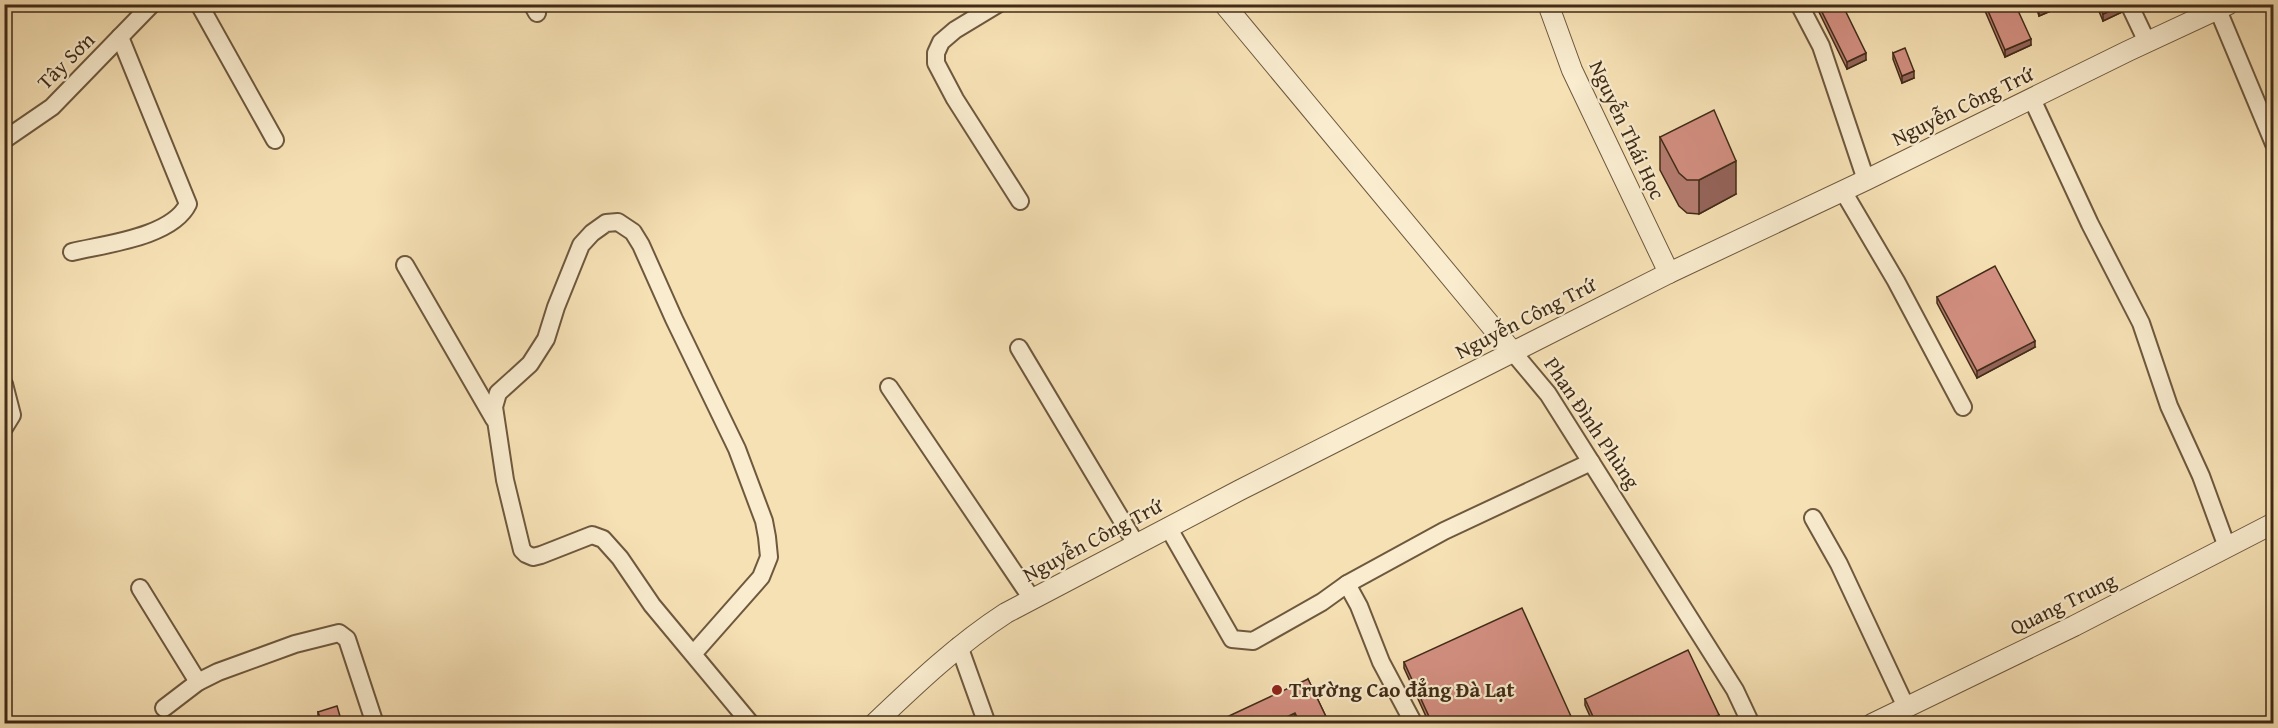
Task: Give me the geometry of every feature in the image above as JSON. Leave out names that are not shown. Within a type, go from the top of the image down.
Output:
[{"type":"street","name":"Tây Sơn","points":[[4,140],[52,107],[152,4]]},
{"type":"street","points":[[199,4],[275,140]]},
{"type":"street","points":[[998,4],[955,30],[941,42],[936,53],[936,63],[955,99],[1020,201]]},
{"type":"street","name":"Phan Đình Phùng","points":[[1224,4],[1548,394],[1735,690],[1751,723]]},
{"type":"street","name":"Nguyễn Thái Học","points":[[1548,4],[1572,70],[1669,273]]},
{"type":"street","points":[[1798,4],[1821,46],[1866,180]]},
{"type":"street","points":[[2129,4],[2146,42]]},
{"type":"street","points":[[2224,7],[2274,144]]},
{"type":"street","name":"Nguyễn Công Trứ","points":[[886,719],[959,646],[1006,612],[1512,351],[1669,273],[1866,180],[2146,42],[2224,7]]},
{"type":"street","points":[[72,252],[152,232],[174,222],[188,204],[120,37]]},
{"type":"street","points":[[2032,99],[2090,224],[2141,323],[2169,406],[2201,476],[2227,548]]},
{"type":"street","points":[[1843,191],[1896,281],[1963,407]]},
{"type":"street","points":[[694,653],[761,578],[769,557],[764,521],[737,449],[674,320],[641,245],[633,232],[618,222],[606,224],[592,233],[581,245],[546,339],[530,364],[498,393],[494,407],[494,419],[512,513],[522,550],[533,557],[558,550],[592,535],[603,539],[620,558],[652,605],[751,723]]},
{"type":"street","points":[[405,265],[494,419]]},
{"type":"street","points":[[1018,348],[1136,544]]},
{"type":"street","points":[[4,384],[12,415],[4,428]]},
{"type":"street","points":[[889,387],[1032,599]]},
{"type":"street","points":[[1168,527],[1232,639],[1253,641],[1322,602],[1347,584],[1444,531],[1591,462]]},
{"type":"street","points":[[1813,518],[1839,564],[1906,707]]},
{"type":"street","name":"Quang Trung","points":[[1872,723],[2074,626],[2274,523]]},
{"type":"street","points":[[1347,584],[1359,606],[1381,662],[1414,723]]},
{"type":"street","points":[[140,588],[198,682]]},
{"type":"street","points":[[164,708],[198,682],[218,672],[295,644],[339,633],[347,639],[375,723]]},
{"type":"street","points":[[959,646],[987,723]]},
{"type":"building","points":[[1818,4],[1842,4],[1866,53],[1847,62]]},
{"type":"building","points":[[1985,4],[2015,4],[2031,39],[2005,50]]},
{"type":"building","points":[[2037,4],[2052,4],[2039,10]]},
{"type":"building","points":[[2099,4],[2122,4],[2122,6],[2103,14]]},
{"type":"building","points":[[1905,48],[1914,71],[1902,76],[1893,53]]},
{"type":"building","points":[[1714,110],[1736,161],[1699,180],[1687,180],[1679,173],[1660,137]]},
{"type":"building","points":[[1995,266],[2035,341],[1977,371],[1937,297]]},
{"type":"building","points":[[1522,608],[1574,723],[1432,723],[1404,662]]},
{"type":"building","points":[[1688,650],[1719,715],[1701,723],[1596,723],[1585,699]]},
{"type":"building","points":[[1308,679],[1329,723],[1300,723],[1295,713],[1274,723],[1214,723]]},
{"type":"building","points":[[337,706],[342,723],[322,723],[318,712]]},
{"type":"place","name":"Trường Cao đẳng Đà Lạt","points":[[1277,690]]}]
